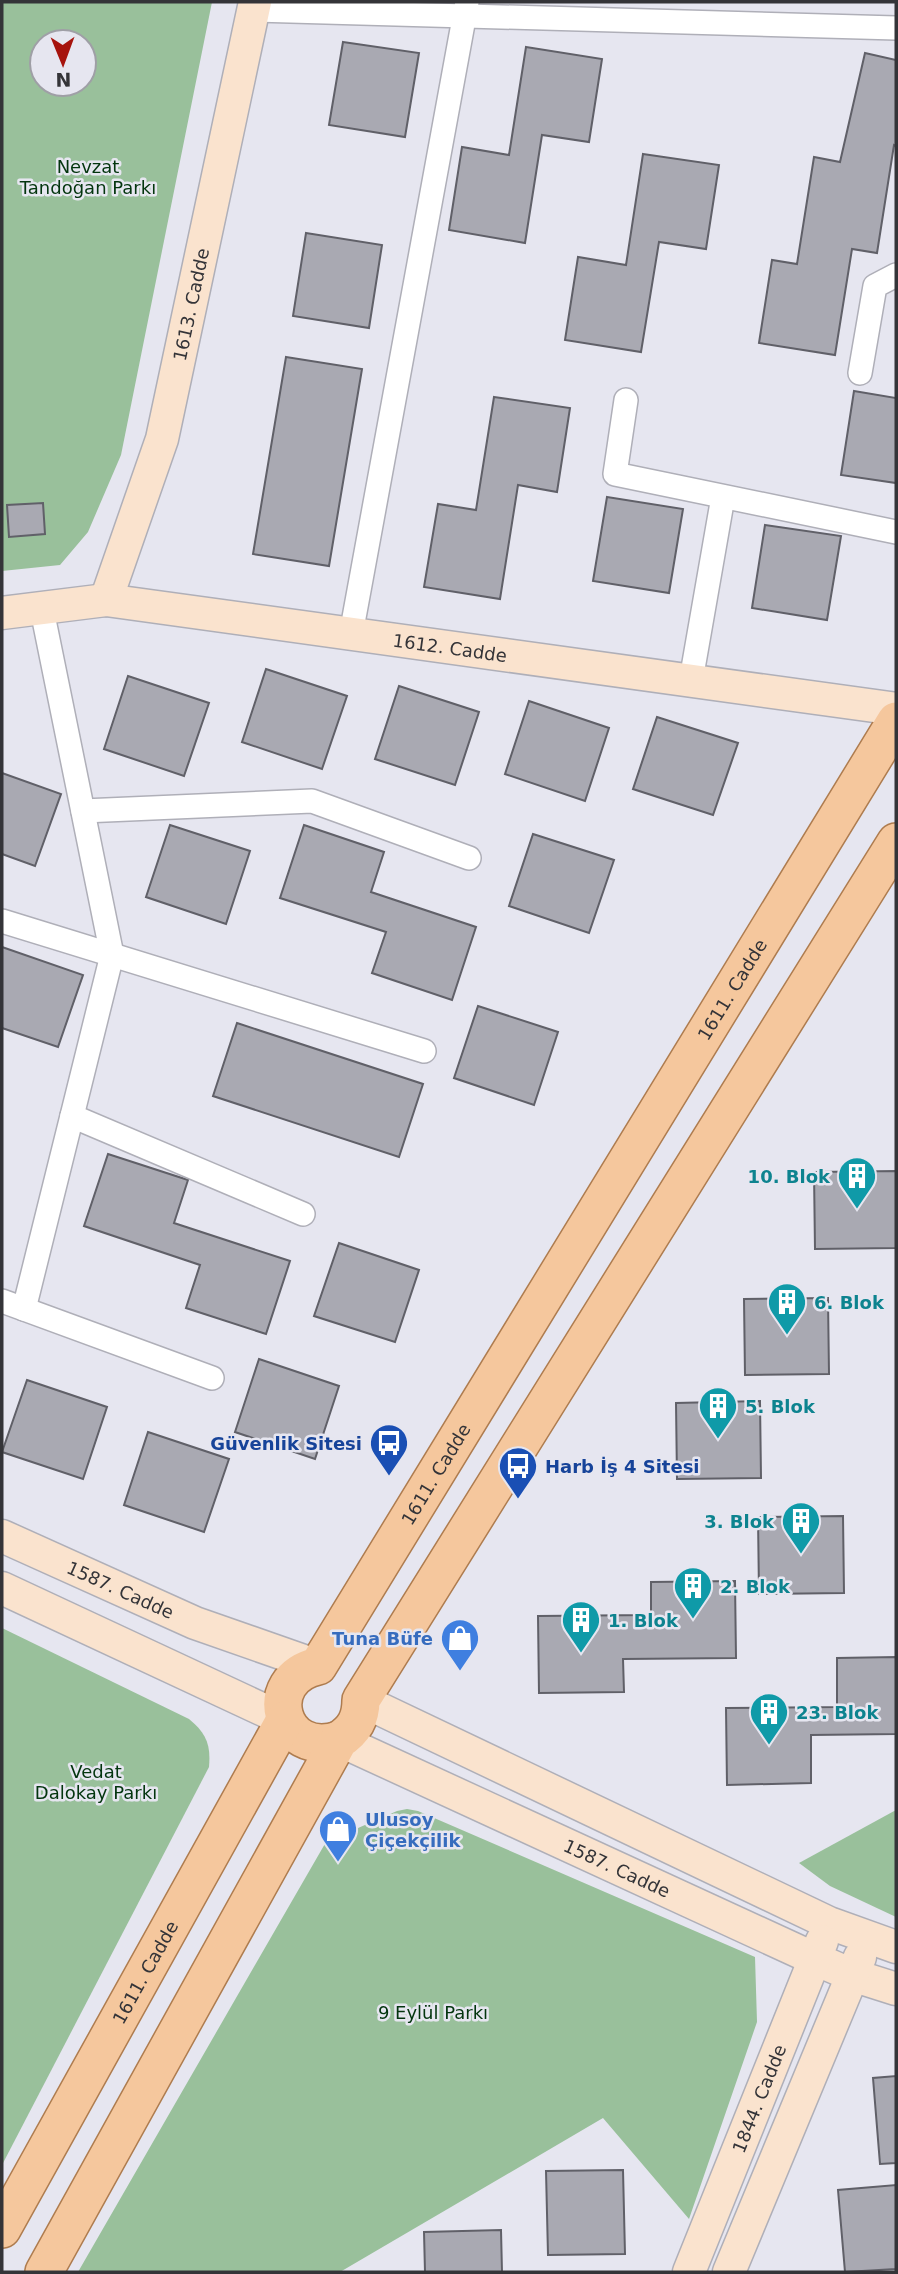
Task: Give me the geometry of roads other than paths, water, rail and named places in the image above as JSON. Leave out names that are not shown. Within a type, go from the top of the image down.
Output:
[{"type":"main road","name":"1611. Cadde","points":[[2,2229],[285,1720],[282,1707],[287,1686],[302,1671],[318,1666],[896,721]]},
{"type":"main road","points":[[361,1700],[896,842]]},
{"type":"main road","points":[[285,1720],[292,1731],[314,1744],[340,1741],[350,1734],[357,1724],[361,1712],[358,1688],[350,1677],[340,1670],[318,1666]]},
{"type":"main road","points":[[44,2272],[340,1741]]},
{"type":"street","points":[[255,6],[778,13],[896,28]]},
{"type":"street","name":"1613. Cadde","points":[[106,600],[162,439],[255,6]]},
{"type":"street","points":[[351,634],[466,9]]},
{"type":"street","points":[[860,373],[875,286],[896,275]]},
{"type":"street","points":[[626,400],[615,474],[896,532]]},
{"type":"street","points":[[691,680],[723,497]]},
{"type":"street","name":"1612. Cadde","points":[[2,613],[106,600],[896,709]]},
{"type":"street","points":[[24,1309],[112,955],[42,610]]},
{"type":"street","points":[[82,811],[312,801],[469,858]]},
{"type":"street","points":[[2,921],[424,1051]]},
{"type":"street","points":[[72,1116],[303,1214]]},
{"type":"street","points":[[2,1301],[212,1378]]},
{"type":"street","name":"1587. Cadde","points":[[2,1536],[195,1623],[318,1666]]},
{"type":"street","points":[[2,1588],[285,1720]]},
{"type":"street","points":[[361,1700],[829,1923],[882,1942],[852,1975],[729,2272]]},
{"type":"street","name":"1587. Cadde","points":[[340,1741],[815,1959],[852,1975],[896,1989]]},
{"type":"street","name":"1844. Cadde","points":[[689,2272],[829,1923]]},
{"type":"place","name":"10. Blok","points":[[857,1210]]},
{"type":"place","name":"6. Blok","points":[[787,1336]]},
{"type":"place","name":"5. Blok","points":[[718,1440]]},
{"type":"place","name":"Güvenlik Sitesi","points":[[389,1477]]},
{"type":"place","name":"Harb İş 4 Sitesi","points":[[518,1500]]},
{"type":"place","name":"3. Blok","points":[[801,1555]]},
{"type":"place","name":"2. Blok","points":[[693,1620]]},
{"type":"place","name":"1. Blok","points":[[581,1654]]},
{"type":"place","name":"Tuna Büfe","points":[[460,1672]]},
{"type":"place","name":"23. Blok","points":[[769,1746]]},
{"type":"place","name":"Ulusoy Çiçekçilik","points":[[338,1863]]},
{"type":"park label","name":"Nevzat Tandoğan Parkı","points":[[88,176]]},
{"type":"park label","name":"Vedat Dalokay Parkı","points":[[96,1781]]},
{"type":"park label","name":"9 Eylül Parkı","points":[[433,2012]]}]
